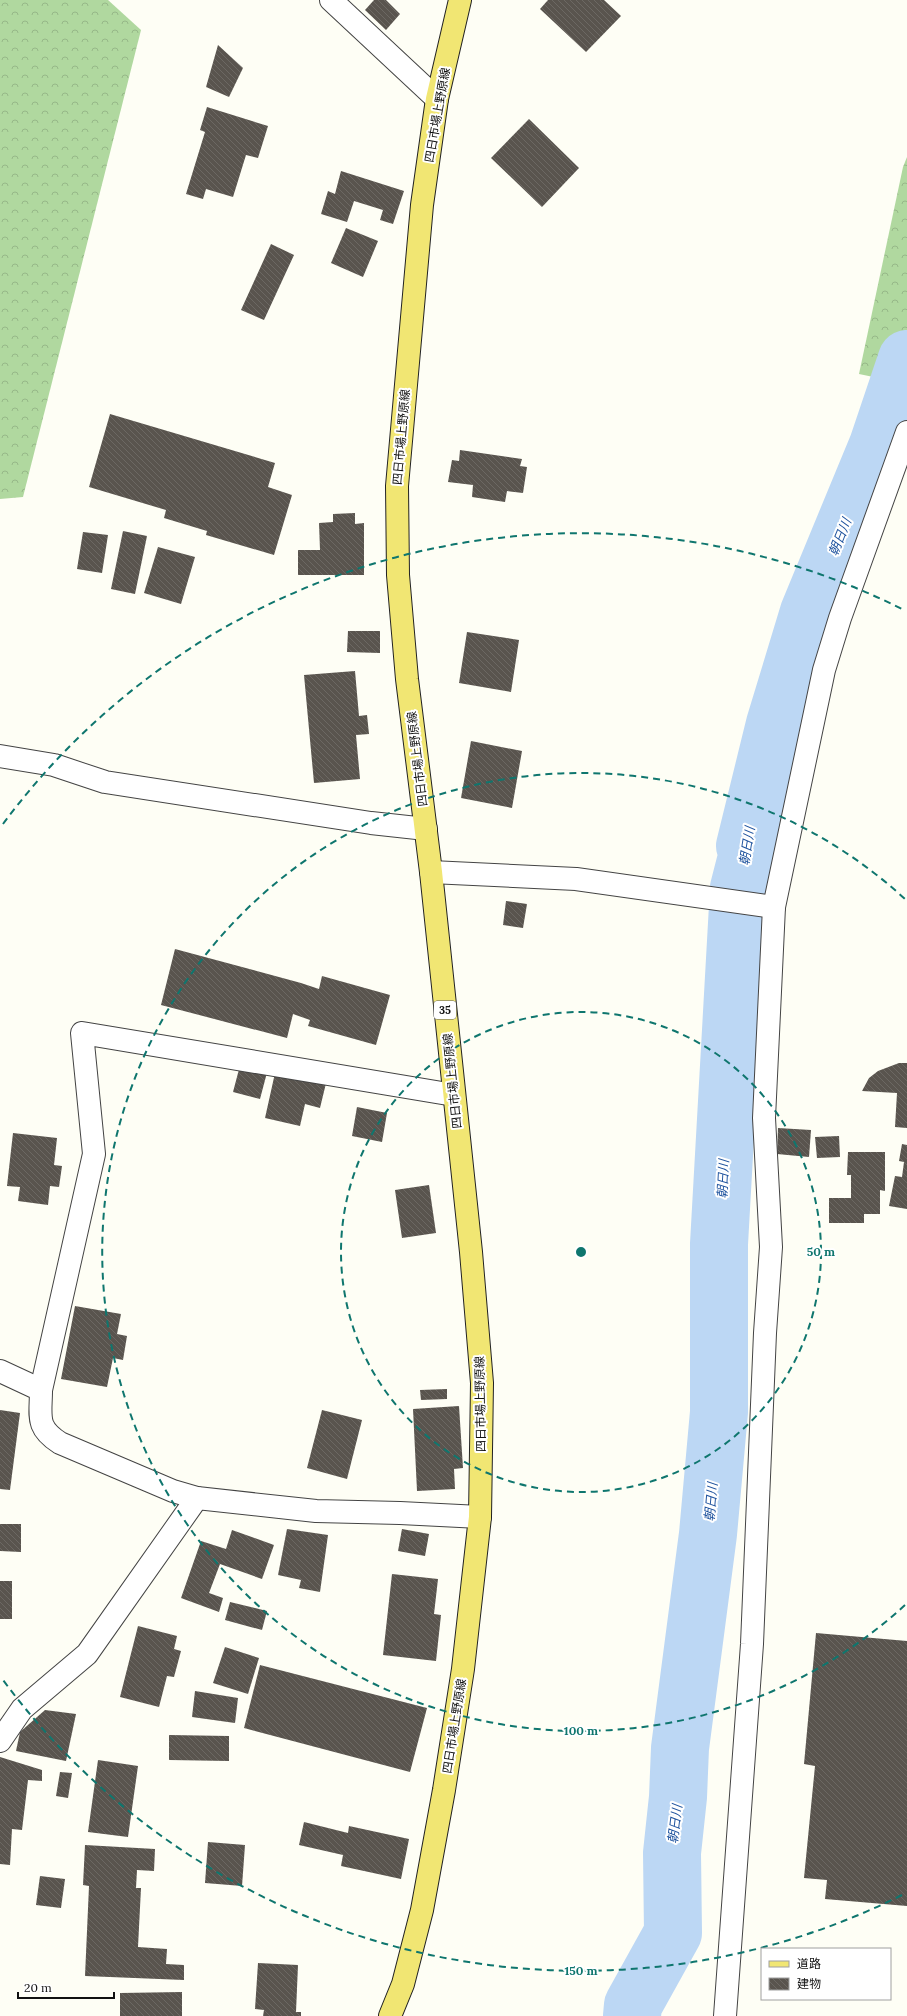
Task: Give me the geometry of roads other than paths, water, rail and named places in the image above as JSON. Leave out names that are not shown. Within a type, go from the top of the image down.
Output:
[{"type":"main road","name":"四日市場上野原線","points":[[390,2016],[403,1984],[422,1910],[443,1798],[463,1669],[480,1517],[482,1383],[471,1252],[431,872],[408,679],[398,575],[397,486],[421,213],[437,99],[460,0]]},
{"type":"street","points":[[331,0],[437,99]]},
{"type":"street","points":[[725,2016],[752,1644],[765,1333],[771,1247],[764,1118],[774,907],[824,670],[840,618],[907,432]]},
{"type":"street","points":[[0,756],[54,765],[105,782],[371,823],[426,828]]},
{"type":"street","points":[[431,872],[576,879],[774,907]]},
{"type":"street","points":[[454,1095],[82,1033],[94,1154],[41,1390],[41,1425],[48,1435],[60,1443],[141,1475],[173,1491],[197,1498],[316,1511],[480,1517]]},
{"type":"street","points":[[0,1371],[41,1390]]},
{"type":"street","points":[[0,1741],[22,1710],[87,1654],[197,1498]]},
{"type":"waterway","name":"朝日川","points":[[632,2016],[633,2005],[673,1933],[672,1853],[678,1797],[680,1748],[708,1534],[719,1412],[719,1244],[739,888],[749,849],[745,846],[775,724],[809,612],[878,445],[907,359]]}]
